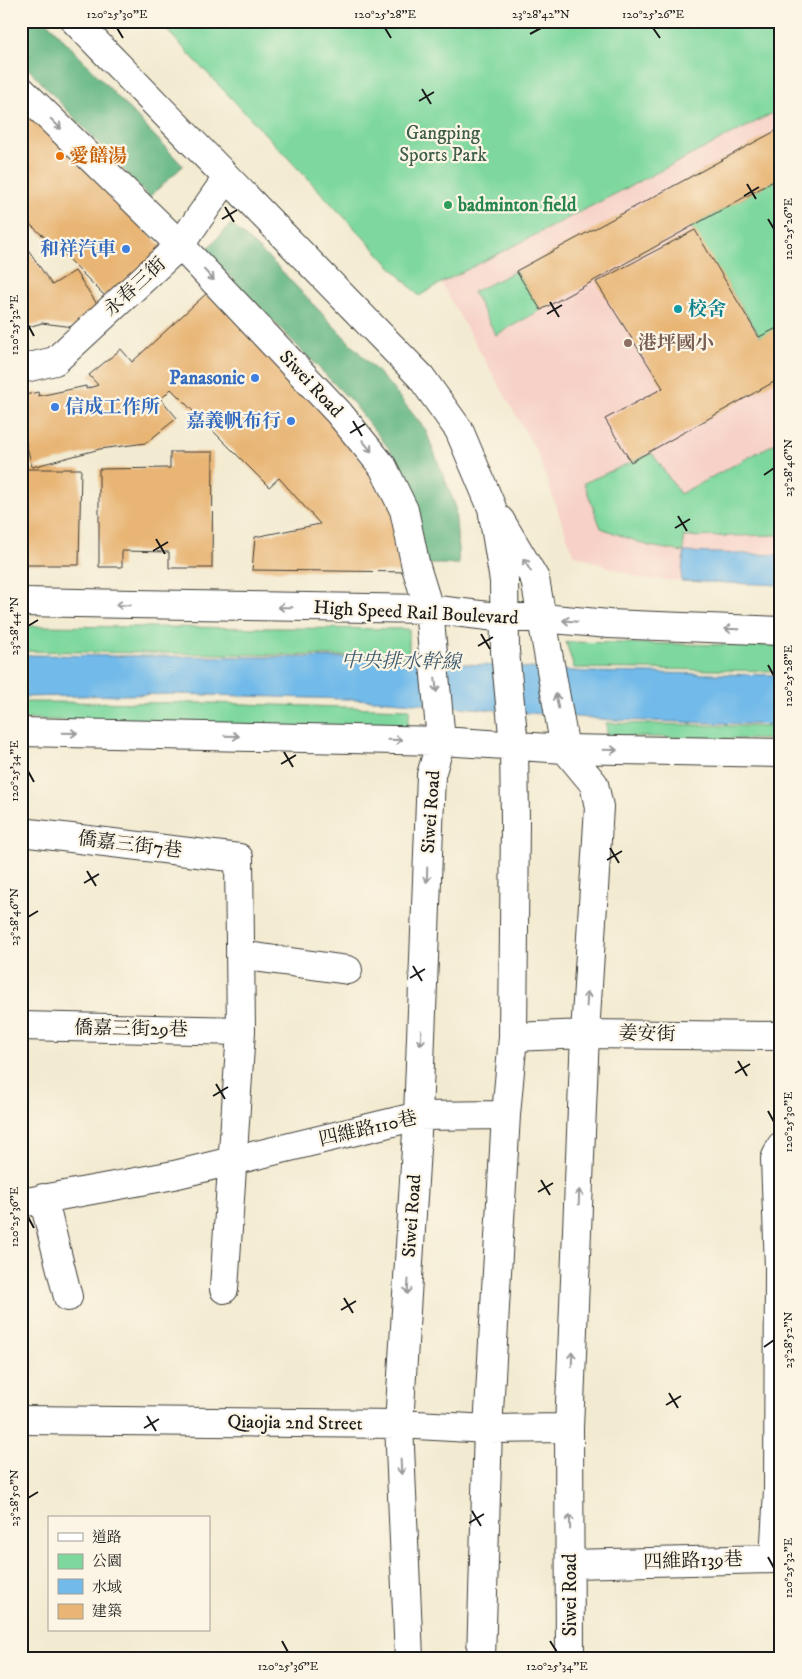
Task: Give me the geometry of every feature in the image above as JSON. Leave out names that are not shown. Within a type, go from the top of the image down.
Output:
[{"type":"street","name":"Siwei Road","points":[[75,21],[421,377],[459,430],[492,508],[535,579],[565,749],[594,784],[598,806],[585,1034],[569,1428],[570,1658]]},
{"type":"street","name":"Siwei Road","points":[[21,90],[180,245],[338,412],[383,467],[404,510],[416,567],[430,609],[441,740],[430,775],[418,1116],[399,1424],[409,1658]]},
{"type":"street","name":"永春三街","points":[[21,369],[55,361],[180,245],[227,178]]},
{"type":"street","name":"Siwei Road","points":[[481,1658],[488,1429],[506,1115],[513,1038],[514,745],[505,651],[504,581],[492,508]]},
{"type":"street","name":"High Speed Rail Boulevard","points":[[21,602],[430,609],[505,618],[542,618],[609,624],[781,631]]},
{"type":"street","points":[[21,732],[441,740],[565,749],[781,753]]},
{"type":"street","name":"僑嘉三街7巷","points":[[21,832],[239,858],[240,955]]},
{"type":"street","points":[[224,1289],[241,1031],[240,955],[348,970]]},
{"type":"street","name":"僑嘉三街29巷","points":[[21,1026],[241,1031]]},
{"type":"street","name":"姜安街","points":[[513,1038],[585,1034],[781,1036]]},
{"type":"street","name":"四維路110巷","points":[[68,1297],[32,1200],[174,1175],[418,1116],[506,1115]]},
{"type":"street","points":[[779,1491],[780,1268],[775,1159],[781,1146]]},
{"type":"street","name":"Qiaojia 2nd Street","points":[[21,1420],[399,1424],[488,1429],[569,1428]]},
{"type":"street","name":"四維路139巷","points":[[571,1564],[774,1559],[779,1491]]},
{"type":"shaded area","name":"港坪國小","points":[[781,109],[781,585],[642,579],[573,554],[537,452],[441,283]]},
{"type":"green space","points":[[21,21],[46,21],[183,166],[149,197],[21,61]]},
{"type":"green space","name":"Gangping Sports Park","points":[[158,21],[781,21],[781,109],[419,296]]},
{"type":"green space","points":[[781,177],[781,331],[763,341],[691,227]]},
{"type":"green space","points":[[231,224],[274,263],[387,382],[425,429],[455,505],[459,564],[426,564],[412,496],[390,450],[354,404],[205,251]]},
{"type":"green space","points":[[516,271],[541,310],[496,335],[473,292]]},
{"type":"green space","points":[[781,440],[781,535],[683,537],[684,552],[649,546],[601,528],[584,483],[652,453],[680,494]]},
{"type":"green space","points":[[21,626],[409,629],[409,657],[21,651]]},
{"type":"green space","points":[[566,642],[781,646],[781,671],[574,668]]},
{"type":"green space","points":[[21,702],[209,703],[410,709],[407,732],[21,719]]},
{"type":"green space","points":[[606,723],[781,727],[781,740],[607,736]]},
{"type":"water","points":[[684,552],[781,555],[781,585],[681,581]]},
{"type":"water","name":"中央排水幹線","points":[[21,655],[376,658],[589,672],[781,675],[781,725],[612,720],[378,700],[176,694],[21,697]]},
{"type":"building","points":[[21,104],[163,248],[109,300],[56,247],[26,221],[21,212]]},
{"type":"building","points":[[781,128],[781,177],[541,310],[516,271]]},
{"type":"building","name":"校舍","points":[[695,230],[759,337],[781,326],[781,378],[631,462],[605,419],[663,388],[596,282]]},
{"type":"building","points":[[21,239],[52,285],[75,271],[99,307],[74,327],[42,323],[28,327],[21,334]]},
{"type":"building","points":[[208,292],[323,413],[394,502],[413,572],[252,570],[255,537],[320,524],[279,478],[269,487],[171,389],[161,399],[177,418],[146,443],[100,449],[32,467],[21,422],[21,396],[38,392],[39,396],[86,386],[86,389],[98,385],[89,375],[121,349],[132,362]]},
{"type":"building","points":[[170,452],[213,452],[212,568],[169,568],[169,552],[122,551],[122,567],[99,567],[99,469],[170,468]]},
{"type":"building","points":[[21,469],[81,469],[79,565],[21,565]]},
{"type":"place","name":"愛饍湯","points":[[60,156]]},
{"type":"place","name":"badminton field","points":[[448,205]]},
{"type":"place","name":"和祥汽車","points":[[126,249]]},
{"type":"place","name":"校舍","points":[[678,309]]},
{"type":"place","name":"港坪國小","points":[[628,343]]},
{"type":"place","name":"Panasonic","points":[[255,378]]},
{"type":"place","name":"信成工作所","points":[[55,407]]},
{"type":"place","name":"嘉義帆布行","points":[[291,421]]}]
